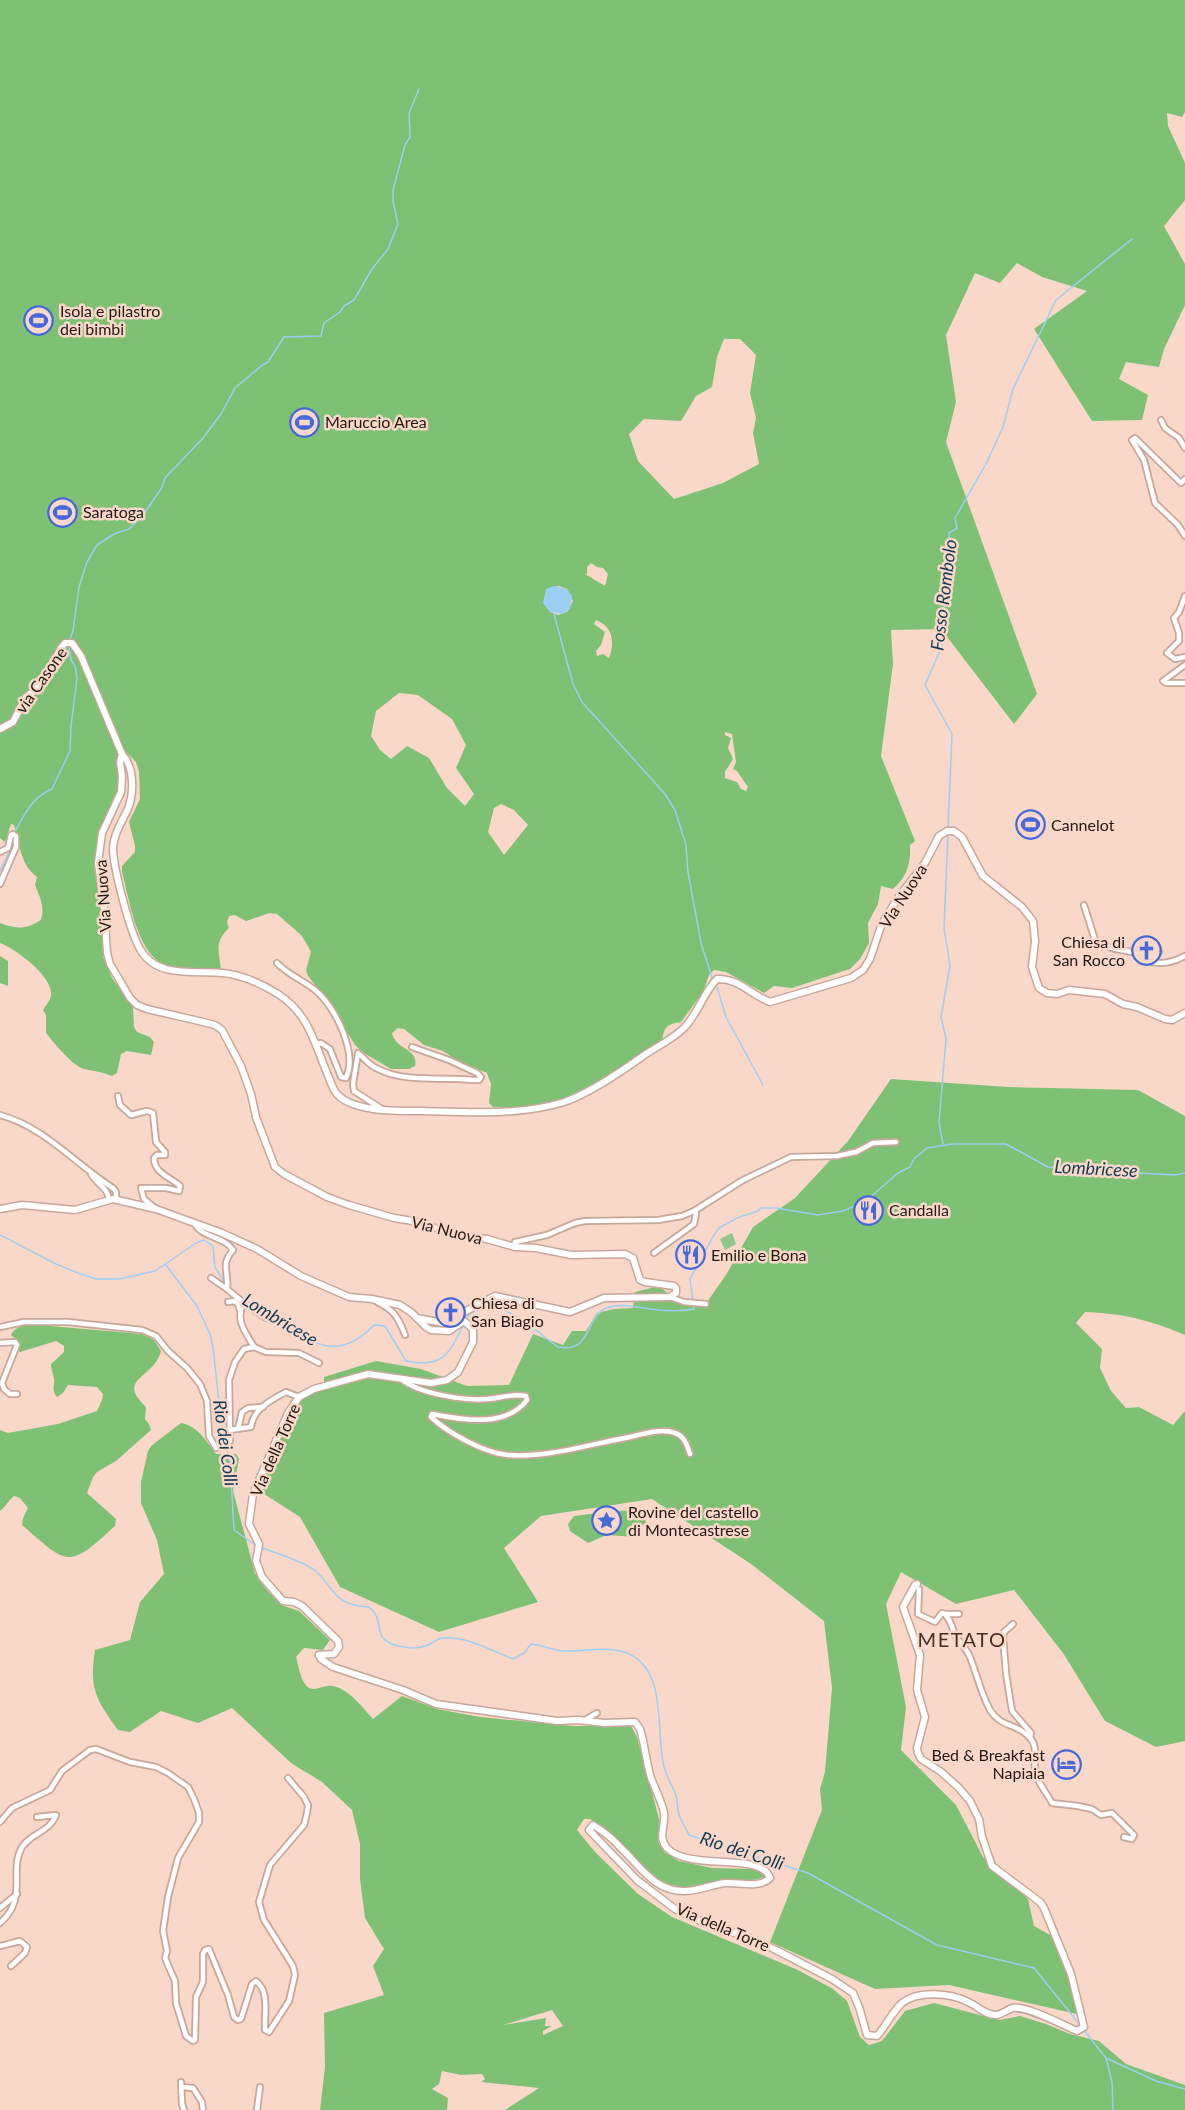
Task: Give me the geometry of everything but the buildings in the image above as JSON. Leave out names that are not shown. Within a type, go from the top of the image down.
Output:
[{"type":"street","points":[[1161,420],[1165,428],[1179,438],[1185,448]]},
{"type":"street","points":[[1185,479],[1181,483],[1141,441],[1135,438],[1132,440],[1144,460],[1155,503],[1178,525],[1185,536]]},
{"type":"street","points":[[1185,596],[1174,618],[1179,641],[1167,652],[1175,659],[1185,657]]},
{"type":"street","name":"via Casone","points":[[0,729],[13,722],[26,697],[41,685],[69,643],[81,656],[122,754]]},
{"type":"street","points":[[1185,665],[1163,681],[1166,684],[1185,683]]},
{"type":"street","name":"Via Nuova","points":[[122,754],[132,772],[132,790],[130,803],[114,838],[113,851],[127,912],[139,948],[152,964],[167,970],[222,973],[243,977],[278,994],[299,1012],[313,1033],[336,1094],[352,1103],[384,1110],[518,1111],[566,1101],[616,1075],[683,1029],[717,979],[727,979],[742,985],[770,1002],[851,978],[863,970],[870,959],[881,926],[897,899],[925,863],[939,836],[947,831],[954,831],[962,837],[983,876],[1022,907],[1033,921],[1035,941],[1032,967],[1038,988],[1047,993],[1057,994],[1069,990],[1105,994],[1123,1004],[1137,1007],[1165,1019],[1172,1020],[1185,1013]]},
{"type":"street","name":"Via Nuova","points":[[122,754],[121,792],[102,833],[98,863],[107,953],[111,964],[130,998],[137,1005],[198,1020],[222,1030],[241,1066],[256,1117],[275,1167],[327,1197],[369,1212],[413,1221],[461,1236],[571,1255],[625,1254],[633,1258],[640,1280],[667,1284],[676,1288],[676,1293],[670,1297]]},
{"type":"street","points":[[0,852],[8,849],[11,834],[14,835],[16,847],[0,884]]},
{"type":"street","points":[[1084,905],[1095,940],[1114,950],[1140,954],[1152,962],[1169,962],[1185,956]]},
{"type":"street","points":[[1152,962],[1159,952]]},
{"type":"street","points":[[277,963],[316,991],[339,1023],[349,1050],[346,1078],[341,1077],[330,1049],[321,1043],[317,1044]]},
{"type":"street","points":[[384,1110],[354,1091],[358,1053],[375,1067],[401,1076],[473,1080],[479,1080],[481,1077],[449,1060],[412,1047]]},
{"type":"street","points":[[118,1096],[120,1105],[130,1115],[147,1111],[153,1113],[156,1142],[165,1152],[165,1155],[157,1155],[154,1158],[155,1166],[180,1186],[181,1189],[178,1191],[166,1188],[141,1188],[144,1199],[156,1209]]},
{"type":"street","points":[[0,1115],[24,1124],[50,1140],[90,1171],[94,1180],[106,1189],[112,1200]]},
{"type":"street","points":[[515,1247],[515,1242],[547,1235],[574,1223],[633,1218],[658,1220],[682,1216],[743,1180],[790,1157],[837,1156],[856,1152],[873,1143],[896,1142]]},
{"type":"street","points":[[0,1209],[22,1205],[75,1210],[112,1200],[156,1209],[222,1233],[257,1249],[301,1276],[349,1297],[400,1305],[417,1318],[443,1323],[495,1296],[570,1312],[604,1298],[670,1297],[684,1302],[706,1304]]},
{"type":"street","points":[[654,1253],[693,1224],[696,1213],[694,1211]]},
{"type":"street","points":[[195,1224],[198,1231],[229,1244],[233,1250],[225,1259],[227,1289]]},
{"type":"street","points":[[211,1278],[266,1318]]},
{"type":"street","points":[[372,1299],[394,1312],[405,1335]]},
{"type":"street","points":[[228,1302],[234,1301],[238,1304],[240,1320],[254,1347]]},
{"type":"street","points":[[240,1310],[244,1304]]},
{"type":"street","name":"Via della Torre","points":[[417,1318],[426,1327],[436,1331],[449,1331],[464,1321],[470,1325],[474,1334],[473,1342],[459,1372],[447,1380],[431,1383],[368,1374],[314,1389],[299,1397],[288,1413],[273,1445],[254,1494],[249,1524],[259,1544],[256,1561],[262,1576],[283,1601],[294,1602],[302,1606],[338,1641],[339,1647],[334,1654],[319,1655],[321,1659],[328,1665],[403,1690],[436,1704],[557,1722],[631,1721],[640,1728],[651,1777],[664,1813],[661,1838],[666,1847],[675,1854],[705,1862],[743,1862],[766,1872],[770,1878],[763,1883],[724,1883],[697,1890],[672,1890],[647,1877],[623,1849],[592,1825],[589,1830],[642,1885],[680,1912],[776,1950],[832,1979],[853,1993],[867,2035],[877,2036],[902,2003],[914,1997],[928,1995],[954,1996],[969,2002],[983,2012],[998,2016],[1014,2008],[1041,2015],[1077,2031],[1082,2028],[1071,1974],[1044,1908],[1040,1902],[992,1866],[985,1848],[979,1819],[970,1801],[940,1771],[921,1759],[918,1753],[917,1748],[925,1717],[917,1690],[920,1655],[903,1607],[915,1585],[919,1586]]},
{"type":"street","points":[[0,1327],[24,1322],[68,1322],[142,1330],[156,1336],[200,1384],[207,1401],[209,1436],[216,1449],[230,1441],[231,1373],[244,1349],[254,1347],[266,1352],[299,1353],[319,1363]]},
{"type":"street","points":[[0,1343],[15,1342],[17,1345],[2,1383],[4,1389],[10,1394],[17,1394]]},
{"type":"street","points":[[401,1379],[406,1383],[442,1395],[487,1399],[515,1395],[526,1396],[527,1400],[521,1408],[511,1415],[500,1418],[477,1419],[432,1414],[431,1417],[451,1431],[490,1452],[530,1455],[667,1432],[675,1433],[685,1439],[690,1454]]},
{"type":"street","points":[[229,1430],[252,1427],[252,1420],[263,1407],[286,1392],[299,1397]]},
{"type":"street","points":[[238,1429],[242,1412],[248,1408],[263,1407]]},
{"type":"street","points":[[919,1586],[918,1614],[935,1622],[942,1613],[959,1614]]},
{"type":"street","points":[[945,1614],[953,1624],[954,1633],[969,1654],[978,1684],[996,1718],[1030,1737],[1036,1747],[1036,1774],[1052,1803],[1092,1809],[1101,1815],[1112,1813],[1134,1835],[1132,1839],[1124,1837]]},
{"type":"street","points":[[1013,1624],[1003,1636],[1006,1677],[1012,1711],[1031,1733],[1030,1737]]},
{"type":"street","points":[[583,1721],[597,1713]]},
{"type":"street","points":[[0,1822],[12,1808],[50,1790],[62,1771],[90,1750],[96,1749],[130,1762],[156,1767],[188,1787],[199,1813],[199,1822],[178,1858],[166,1905],[163,1931],[167,1951],[165,1958],[175,1981],[176,2003],[185,2031],[189,2040],[195,2040],[196,1996],[203,1982],[202,1954],[209,1949],[228,1995],[234,2017],[238,2020],[244,2015],[250,1989],[256,1981],[260,1984],[264,1997],[265,2030],[269,2032],[289,2001],[295,1975],[264,1920],[259,1902],[270,1865],[304,1825],[308,1805],[288,1779]]},
{"type":"street","points":[[0,1923],[11,1908],[17,1894],[21,1848],[53,1824],[56,1815],[37,1818]]},
{"type":"street","points":[[0,1908],[17,1894]]},
{"type":"street","points":[[0,1946],[20,1941],[26,1944],[25,1953],[11,1966]]},
{"type":"street","points":[[184,2110],[182,2085],[193,2088],[202,2102],[203,2110]]},
{"type":"street","points":[[258,2110],[260,2087]]},
{"type":"green space","points":[[0,0],[1185,0],[1185,112],[1182,117],[1167,113],[1168,126],[1185,163],[1185,200],[1164,226],[1185,264],[1185,305],[1164,349],[1159,367],[1126,362],[1119,379],[1148,395],[1142,420],[1092,421],[1034,329],[1087,291],[1042,277],[1017,263],[1000,283],[975,273],[946,335],[956,402],[946,442],[1037,694],[1014,724],[941,629],[891,630],[893,664],[881,756],[915,841],[910,845],[909,864],[902,880],[893,889],[881,886],[878,904],[868,923],[869,943],[860,959],[850,969],[792,988],[774,986],[764,993],[726,972],[714,970],[709,975],[703,992],[681,1022],[669,1025],[665,1029],[662,1041],[601,1080],[575,1094],[545,1104],[493,1107],[489,1103],[491,1084],[487,1073],[458,1061],[443,1051],[424,1045],[404,1029],[398,1028],[392,1033],[397,1043],[414,1056],[415,1066],[409,1069],[391,1069],[355,1045],[325,997],[308,976],[306,970],[311,952],[308,946],[301,935],[277,914],[270,913],[246,921],[235,915],[229,916],[227,922],[229,928],[219,942],[221,970],[179,968],[166,965],[156,959],[141,938],[131,910],[122,872],[122,866],[135,852],[129,822],[140,799],[139,771],[136,762],[125,751],[119,755],[119,781],[116,796],[113,808],[100,830],[94,867],[100,902],[103,957],[112,978],[133,1007],[134,1027],[137,1032],[150,1037],[154,1042],[151,1055],[127,1051],[121,1054],[117,1073],[112,1076],[79,1067],[53,1042],[46,1033],[46,1015],[43,1010],[51,997],[49,985],[31,963],[0,943],[0,923],[16,927],[30,926],[41,920],[42,911],[35,885],[37,877],[24,860],[14,825],[11,824],[5,842],[0,838]],"holes":[[[724,339],[740,339],[756,355],[750,393],[756,418],[753,433],[759,464],[723,483],[674,499],[638,461],[629,434],[644,419],[681,421],[696,396],[712,387],[717,357]],[[591,563],[603,568],[608,574],[605,586],[585,574],[587,574],[587,567]],[[559,586],[567,589],[573,601],[567,612],[558,615],[550,612],[544,603],[555,587]],[[596,620],[606,626],[611,636],[612,647],[609,658],[603,654],[597,656],[596,651],[601,645],[605,632],[594,624]],[[399,693],[418,695],[452,719],[466,745],[456,768],[474,794],[465,806],[447,788],[429,758],[407,746],[391,759],[380,750],[371,736],[376,711]],[[725,732],[732,734],[736,762],[733,769],[748,787],[746,791],[741,789],[737,782],[725,778],[725,772],[733,759],[728,748],[731,738],[725,735]],[[501,804],[514,810],[528,825],[504,855],[488,832],[494,808]]]},
{"type":"green space","points":[[0,956],[8,961],[8,986],[0,983]]},
{"type":"green space","points":[[891,1079],[1008,1087],[1138,1090],[1185,1116],[1185,1335],[1148,1321],[1111,1314],[1085,1312],[1076,1323],[1102,1349],[1100,1368],[1111,1391],[1126,1408],[1139,1407],[1173,1425],[1185,1411],[1185,1741],[1156,1747],[1105,1721],[1063,1653],[1014,1590],[956,1604],[901,1572],[886,1604],[906,1707],[901,1750],[956,1805],[983,1857],[1028,1899],[1034,1926],[1052,1936],[1074,1992],[1077,2014],[949,1985],[875,1989],[770,1942],[822,1810],[820,1789],[825,1772],[832,1688],[824,1621],[751,1564],[652,1499],[541,1516],[504,1548],[538,1602],[439,1632],[340,1587],[300,1517],[258,1490],[292,1410],[311,1390],[324,1391],[324,1377],[376,1361],[421,1369],[467,1386],[509,1385],[533,1334],[563,1345],[572,1331],[586,1331],[597,1313],[633,1308],[635,1292],[659,1286],[676,1300],[707,1302],[726,1275],[753,1227],[795,1198],[848,1141]]},
{"type":"green space","points":[[732,1233],[736,1244],[725,1250],[720,1239]]},
{"type":"green space","points":[[39,1325],[142,1334],[154,1340],[161,1351],[157,1360],[135,1384],[134,1390],[146,1407],[145,1419],[151,1430],[116,1461],[97,1472],[87,1493],[116,1519],[115,1526],[87,1550],[68,1557],[50,1549],[22,1525],[28,1508],[20,1498],[14,1496],[0,1511],[0,1430],[8,1433],[58,1424],[97,1411],[102,1400],[103,1394],[97,1387],[68,1385],[63,1393],[57,1397],[55,1395],[51,1364],[64,1352],[64,1346],[56,1341],[20,1352],[17,1350],[18,1341],[11,1335],[13,1331],[23,1326]]},
{"type":"green space","points":[[181,1423],[197,1431],[216,1454],[236,1454],[239,1459],[233,1491],[255,1573],[281,1605],[299,1611],[330,1640],[323,1650],[304,1648],[296,1657],[303,1681],[309,1688],[330,1686],[339,1688],[355,1700],[373,1719],[402,1696],[437,1709],[480,1717],[573,1726],[631,1726],[637,1737],[654,1800],[660,1823],[658,1842],[664,1852],[679,1861],[712,1868],[752,1869],[764,1874],[764,1877],[755,1879],[693,1887],[672,1885],[654,1875],[607,1830],[590,1819],[584,1819],[577,1830],[595,1852],[638,1894],[672,1917],[798,1970],[833,1989],[847,2001],[860,2037],[869,2045],[882,2041],[905,2011],[934,2003],[999,2020],[1020,2016],[1070,2034],[1099,2041],[1126,2064],[1185,2085],[1185,2110],[505,2110],[539,2088],[481,2082],[485,2079],[482,2074],[461,2075],[442,2071],[439,2084],[432,2089],[448,2098],[447,2110],[320,2110],[325,2067],[324,2013],[384,1995],[373,1966],[384,1949],[365,1918],[360,1879],[360,1844],[352,1810],[322,1782],[291,1763],[232,1708],[198,1723],[161,1711],[130,1732],[118,1730],[104,1710],[96,1693],[93,1675],[95,1650],[130,1640],[140,1602],[164,1574],[157,1540],[141,1503],[141,1482],[151,1446]],"holes":[[[552,2010],[563,2026],[543,2035],[543,2031],[552,2026],[545,2026],[546,2018],[503,2025]]]},
{"type":"green space","points":[[644,1510],[646,1524],[638,1526],[640,1532],[635,1537],[607,1535],[588,1543],[570,1531],[568,1524],[574,1516]]},
{"type":"water","points":[[554,586],[567,589],[572,596],[570,609],[563,614],[550,612],[543,603],[546,589]]},
{"type":"waterway","points":[[69,642],[73,631],[79,587],[87,562],[97,545],[114,534],[129,529],[143,515],[161,489],[165,478],[203,438],[221,414],[235,388],[268,362],[284,337],[321,336],[324,323],[354,300],[372,269],[388,249],[398,224],[393,190],[405,145],[410,137],[409,113],[419,89]]},
{"type":"waterway","name":"Fosso Rombolo","points":[[948,828],[952,734],[925,685],[942,646],[949,533],[957,528],[955,518],[986,464],[1003,427],[1013,389],[1056,300],[1132,239]]},
{"type":"waterway","points":[[554,614],[573,684],[582,702],[665,794],[675,810],[686,845],[688,872],[701,943],[712,978]]},
{"type":"waterway","points":[[14,833],[34,801],[52,789],[70,751],[77,678],[69,646]]},
{"type":"waterway","name":"Fosso Rombolo","points":[[943,1144],[939,1123],[946,1039],[941,1017],[950,966],[944,928],[948,833]]},
{"type":"waterway","points":[[0,871],[14,837]]},
{"type":"waterway","points":[[717,987],[726,1017],[763,1085]]},
{"type":"waterway","name":"Lombricese","points":[[466,1319],[469,1314],[487,1304],[516,1316],[558,1347],[569,1348],[583,1340],[595,1318],[609,1307],[625,1306],[672,1311],[694,1309],[690,1279],[719,1228],[761,1208],[776,1208],[818,1215],[843,1211],[866,1201],[898,1173],[910,1167],[914,1159],[927,1148],[952,1144],[1006,1144],[1048,1167],[1095,1171],[1111,1169],[1119,1172],[1176,1175],[1185,1173]]},
{"type":"waterway","name":"Lombricese","points":[[0,1235],[56,1264],[96,1279],[119,1279],[155,1271],[204,1240],[213,1246],[215,1267],[225,1284]]},
{"type":"waterway","name":"Rio dei Colli","points":[[165,1264],[197,1306],[210,1334],[223,1439],[230,1460],[234,1530],[255,1545]]},
{"type":"waterway","name":"Lombricese","points":[[240,1297],[298,1334],[323,1345],[347,1344],[374,1325],[385,1326],[406,1361],[419,1363],[429,1363],[444,1356],[464,1324]]},
{"type":"waterway","name":"Rio dei Colli","points":[[259,1547],[308,1566],[323,1578],[338,1597],[355,1605],[369,1607],[378,1620],[384,1639],[398,1646],[421,1647],[440,1639],[451,1638],[478,1644],[513,1659],[524,1653],[531,1644],[563,1651],[603,1649],[627,1653],[640,1661],[649,1672],[654,1686],[664,1767],[676,1796],[680,1817],[689,1835],[808,1873],[937,1945],[1034,1968],[1080,2025]]},
{"type":"waterway","name":"Rio dei Colli","points":[[1083,2029],[1106,2058],[1156,2081],[1185,2089]]},
{"type":"waterway","points":[[1106,2058],[1112,2082],[1113,2110]]},
{"type":"place","name":"Isola e pilastro dei bimbi","points":[[39,320]]},
{"type":"place","name":"Maruccio Area","points":[[304,422]]},
{"type":"place","name":"Saratoga","points":[[62,512]]},
{"type":"place","name":"Cannelot","points":[[1030,825]]},
{"type":"place","name":"Chiesa di San Rocco","points":[[1146,951]]},
{"type":"place","name":"Candalla","points":[[868,1210]]},
{"type":"place","name":"Emilio e Bona","points":[[690,1255]]},
{"type":"place","name":"Chiesa di San Biagio","points":[[450,1312]]},
{"type":"place","name":"Rovine del castello di Montecastrese","points":[[607,1521]]},
{"type":"place","name":"Bed & Breakfast Napiaia","points":[[1066,1764]]},
{"type":"district","name":"METATO","points":[[962,1640]]}]
